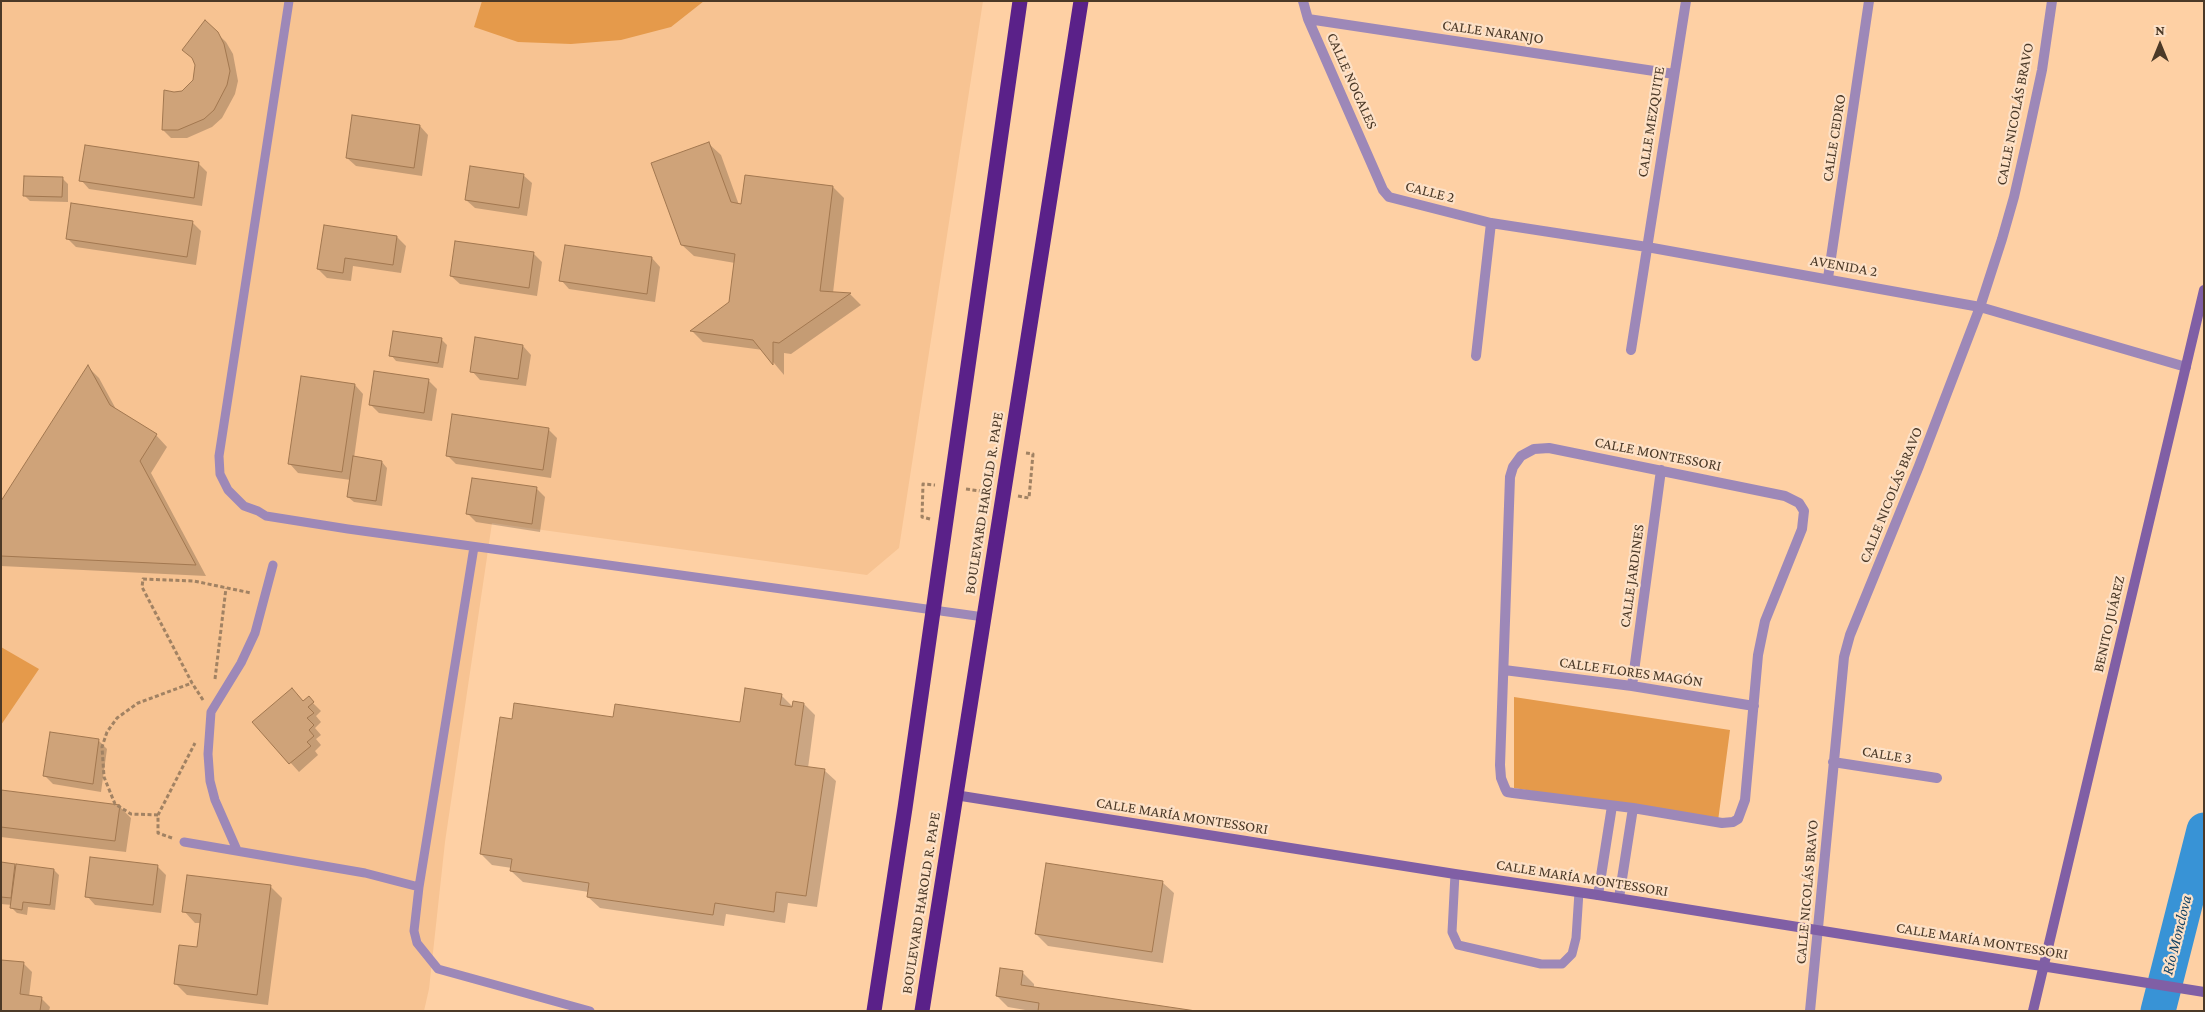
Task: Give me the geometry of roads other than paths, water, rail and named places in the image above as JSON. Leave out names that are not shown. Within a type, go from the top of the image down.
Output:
[{"type":"highway","name":"BOULEVARD HAROLD R. PAPE","points":[[874,1011],[934,610],[1020,1]]},
{"type":"highway","name":"BOULEVARD HAROLD R. PAPE","points":[[922,1011],[1081,1]]},
{"type":"main road","name":"BENITO JUÁREZ","points":[[2033,1011],[2204,290]]},
{"type":"main road","name":"CALLE MARÍA MONTESSORI","points":[[955,795],[1619,898],[1819,932],[2204,992]]},
{"type":"street","name":"CALLE NOGALES","points":[[1303,1],[1308,19],[1376,172]]},
{"type":"street","name":"CALLE MEZQUITE","points":[[1631,350],[1686,1]]},
{"type":"street","name":"CALLE CEDRO","points":[[1828,278],[1869,1]]},
{"type":"street","name":"CALLE NICOLÁS BRAVO","points":[[1810,1011],[1844,657],[1850,635],[1919,466],[1980,307],[2014,198],[2042,70],[2052,1]]},
{"type":"street","name":"CALLE NARANJO","points":[[1308,19],[1674,74]]},
{"type":"street","name":"CALLE 2","points":[[1376,172],[1383,190],[1389,197],[1491,223]]},
{"type":"street","name":"AVENIDA 2","points":[[1491,223],[1828,278],[1980,307],[2186,367]]},
{"type":"street","points":[[1476,356],[1491,223]]},
{"type":"street","name":"CALLE MONTESSORI","points":[[1549,448],[1661,470],[1785,496],[1799,503],[1804,511],[1802,529],[1765,621],[1758,655],[1745,800],[1738,819],[1733,822],[1722,823],[1634,808],[1507,792],[1501,778],[1510,477],[1513,467],[1521,456],[1534,449],[1549,448]]},
{"type":"street","name":"CALLE JARDINES","points":[[1632,686],[1661,470]]},
{"type":"street","name":"CALLE FLORES MAGÓN","points":[[1504,670],[1632,686],[1754,706]]},
{"type":"street","name":"CALLE 3","points":[[1833,762],[1937,778]]},
{"type":"street","points":[[1598,895],[1612,806]]},
{"type":"street","points":[[1619,898],[1634,808]]},
{"type":"lane","points":[[289,1],[219,456],[220,474],[228,490],[244,506],[266,516],[474,547],[984,617]]},
{"type":"lane","points":[[474,547],[414,931],[417,943],[438,970],[590,1011]]},
{"type":"lane","points":[[237,850],[218,809],[210,781],[208,754],[211,712],[241,663],[256,633],[273,565]]},
{"type":"lane","points":[[184,842],[365,873],[420,887]]},
{"type":"lane","points":[[1455,874],[1452,932],[1458,945],[1541,964],[1562,964],[1572,954],[1576,938],[1579,892]]},
{"type":"waterway","name":"Río Monclova","points":[[2158,1011],[2204,830]]}]
